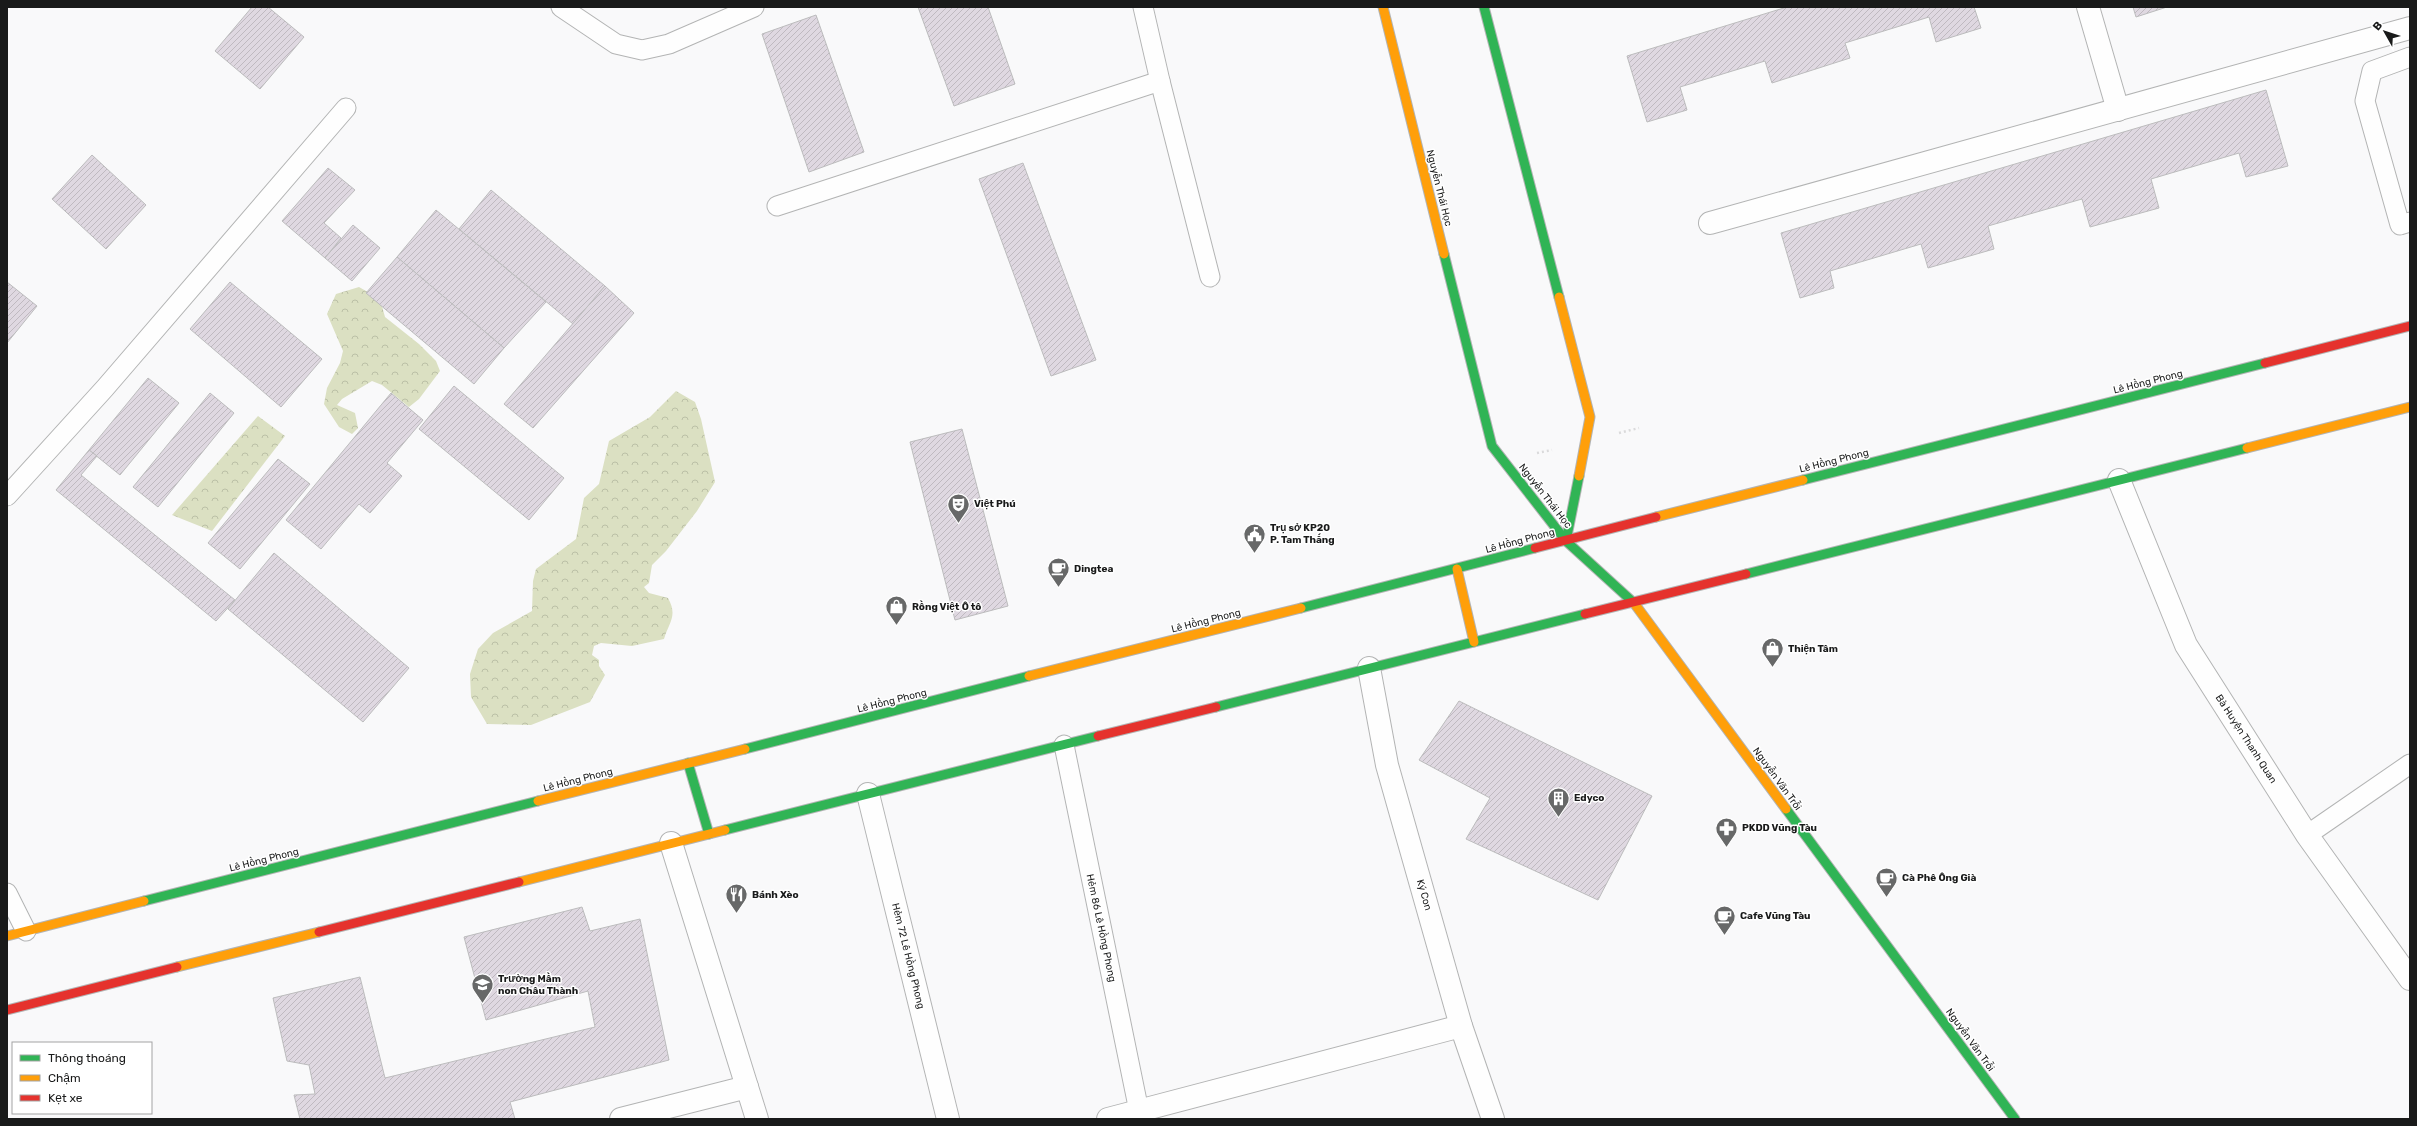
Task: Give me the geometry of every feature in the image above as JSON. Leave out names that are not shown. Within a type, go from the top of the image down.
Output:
[{"type":"main road","name":"Nguyễn Thái Học","points":[[1383,7],[1492,446],[1566,541]]},
{"type":"main road","name":"Nguyễn Thái Học","points":[[1484,7],[1590,417],[1566,541]]},
{"type":"main road","name":"Lê Hồng Phong","points":[[7,936],[2410,326]]},
{"type":"main road","points":[[7,1010],[2410,407]]},
{"type":"main road","name":"Nguyễn Văn Trỗi","points":[[1566,541],[1633,602],[2015,1119]]},
{"type":"main road","points":[[1456,569],[1474,642]]},
{"type":"main road","points":[[688,763],[709,834]]},
{"type":"street","points":[[2088,7],[2118,110]]},
{"type":"street","points":[[1710,223],[2410,28]]},
{"type":"street","name":"Bà Huyện Thanh Quan","points":[[2119,480],[2186,645],[2308,835],[2410,979]]},
{"type":"street","name":"Ký Con","points":[[1369,668],[1387,765],[1461,1026],[1493,1119]]},
{"type":"street","name":"Hẻm 72 Lê Hồng Phong","points":[[868,794],[948,1119]]},
{"type":"street","points":[[671,843],[757,1119]]},
{"type":"street","points":[[1108,1119],[1140,1115],[1461,1026]]},
{"type":"street","points":[[621,1119],[747,1087]]},
{"type":"lane","points":[[561,7],[616,44],[642,50],[669,44],[754,7]]},
{"type":"lane","points":[[1143,7],[1160,81],[1210,277]]},
{"type":"lane","points":[[2410,57],[2372,71],[2365,101],[2400,225],[2410,222]]},
{"type":"lane","points":[[777,206],[1160,81]]},
{"type":"lane","points":[[7,496],[105,388],[346,108]]},
{"type":"lane","name":"Hẻm 86 Lê Hồng Phong","points":[[1064,745],[1140,1115]]},
{"type":"lane","points":[[2308,835],[2410,764]]},
{"type":"lane","points":[[7,894],[26,931]]},
{"type":"green space","points":[[359,287],[380,299],[385,317],[419,344],[436,361],[440,371],[419,399],[409,407],[382,385],[372,381],[342,399],[337,405],[355,413],[358,428],[352,434],[339,427],[324,404],[327,388],[340,363],[343,351],[327,314],[336,294]]},
{"type":"green space","points":[[676,391],[695,402],[701,419],[715,482],[697,511],[666,551],[652,565],[649,583],[644,587],[649,593],[668,598],[671,604],[672,619],[664,639],[632,646],[601,643],[594,646],[592,655],[599,660],[599,666],[605,675],[590,702],[531,725],[487,724],[471,697],[470,674],[478,649],[493,633],[532,611],[533,581],[536,569],[576,539],[584,498],[599,484],[609,441],[650,417]]},
{"type":"green space","points":[[258,416],[285,436],[212,531],[172,515]]},
{"type":"building","points":[[252,7],[268,7],[304,37],[260,89],[215,51]]},
{"type":"building","points":[[918,7],[988,7],[1015,84],[954,106]]},
{"type":"building","points":[[1787,7],[1974,7],[1981,28],[1936,42],[1929,17],[1845,43],[1850,58],[1772,83],[1765,61],[1680,87],[1687,110],[1647,122],[1627,56]]},
{"type":"building","points":[[2133,7],[2167,7],[2136,17]]},
{"type":"building","points":[[816,15],[864,152],[809,172],[762,34]]},
{"type":"building","points":[[2266,90],[2288,166],[2246,177],[2239,153],[2151,179],[2159,208],[2090,227],[2082,199],[1988,226],[1994,249],[1928,268],[1921,244],[1830,271],[1834,288],[1800,298],[1781,233]]},
{"type":"building","points":[[92,155],[146,205],[106,249],[52,199]]},
{"type":"building","points":[[1023,163],[1096,360],[1051,376],[979,179]]},
{"type":"building","points":[[328,168],[355,190],[324,223],[341,238],[325,258],[282,221]]},
{"type":"building","points":[[491,190],[605,286],[573,324],[459,229]]},
{"type":"building","points":[[436,210],[546,302],[504,348],[397,257]]},
{"type":"building","points":[[353,225],[380,248],[352,281],[325,258]]},
{"type":"building","points":[[397,257],[504,348],[474,384],[366,293]]},
{"type":"building","points":[[7,282],[37,306],[7,343]]},
{"type":"building","points":[[230,282],[322,359],[281,407],[190,329]]},
{"type":"building","points":[[605,286],[634,313],[533,428],[504,404]]},
{"type":"building","points":[[148,378],[179,403],[120,475],[89,450]]},
{"type":"building","points":[[454,386],[564,478],[529,520],[419,429]]},
{"type":"building","points":[[210,393],[234,413],[158,507],[133,487]]},
{"type":"building","points":[[391,393],[423,420],[387,463],[402,476],[370,513],[359,504],[321,549],[286,520]]},
{"type":"building","name":"Việt Phú","points":[[962,429],[1008,606],[955,620],[910,442]]},
{"type":"building","points":[[89,450],[97,456],[81,475],[235,600],[216,621],[56,490]]},
{"type":"building","points":[[278,459],[310,484],[240,569],[208,543]]},
{"type":"building","points":[[274,553],[409,668],[363,722],[228,609]]},
{"type":"building","name":"Edyco","points":[[1459,701],[1652,796],[1598,900],[1466,839],[1490,798],[1419,760]]},
{"type":"building","points":[[582,907],[590,931],[640,919],[669,1060],[510,1102],[515,1119],[300,1119],[294,1095],[315,1094],[309,1065],[287,1061],[273,998],[360,977],[385,1078],[595,1027],[588,991],[486,1020],[464,937]]},
{"type":"traffic: fast","points":[[1484,7],[1559,297]]},
{"type":"traffic: fast","points":[[1444,254],[1492,446],[1566,541],[1634,603]]},
{"type":"traffic: fast","points":[[1803,480],[2265,363]]},
{"type":"traffic: fast","points":[[1746,574],[2247,448]]},
{"type":"traffic: fast","points":[[1566,541],[1579,476]]},
{"type":"traffic: fast","points":[[1301,608],[1535,548]]},
{"type":"traffic: fast","points":[[1216,707],[1585,614]]},
{"type":"traffic: fast","points":[[745,749],[1029,676]]},
{"type":"traffic: fast","points":[[725,830],[1098,736]]},
{"type":"traffic: fast","points":[[688,763],[709,834]]},
{"type":"traffic: fast","points":[[144,901],[538,801]]},
{"type":"traffic: fast","points":[[1786,809],[2015,1119]]},
{"type":"traffic: slow","points":[[1383,7],[1444,254]]},
{"type":"traffic: slow","points":[[1559,297],[1590,417],[1579,476]]},
{"type":"traffic: slow","points":[[2247,448],[2410,407]]},
{"type":"traffic: slow","points":[[1656,517],[1803,480]]},
{"type":"traffic: slow","points":[[1457,569],[1474,642]]},
{"type":"traffic: slow","points":[[1634,603],[1786,809]]},
{"type":"traffic: slow","points":[[1029,676],[1301,608]]},
{"type":"traffic: slow","points":[[538,801],[745,749]]},
{"type":"traffic: slow","points":[[519,882],[725,830]]},
{"type":"traffic: slow","points":[[7,936],[144,901]]},
{"type":"traffic: slow","points":[[177,967],[319,932]]},
{"type":"traffic: jam","points":[[2265,363],[2410,326]]},
{"type":"traffic: jam","points":[[1535,548],[1656,517]]},
{"type":"traffic: jam","points":[[1585,614],[1746,574]]},
{"type":"traffic: jam","points":[[1098,736],[1216,707]]},
{"type":"traffic: jam","points":[[319,932],[519,882]]},
{"type":"traffic: jam","points":[[7,1010],[177,967]]},
{"type":"place","name":"Việt Phú","points":[[959,524]]},
{"type":"place","name":"Trụ sở KP20 P. Tam Thắng","points":[[1255,554]]},
{"type":"place","name":"Dingtea","points":[[1058,588]]},
{"type":"place","name":"Rồng Việt Ô tô","points":[[897,626]]},
{"type":"place","name":"Thiện Tâm","points":[[1773,668]]},
{"type":"place","name":"Edyco","points":[[1559,818]]},
{"type":"place","name":"PKDD Vũng Tàu","points":[[1727,848]]},
{"type":"place","name":"Cà Phê Ông Già","points":[[1887,898]]},
{"type":"place","name":"Bánh Xèo","points":[[736,914]]},
{"type":"place","name":"Cafe Vũng Tàu","points":[[1725,936]]},
{"type":"place","name":"Trường Mầm non Châu Thành","points":[[482,1004]]}]
